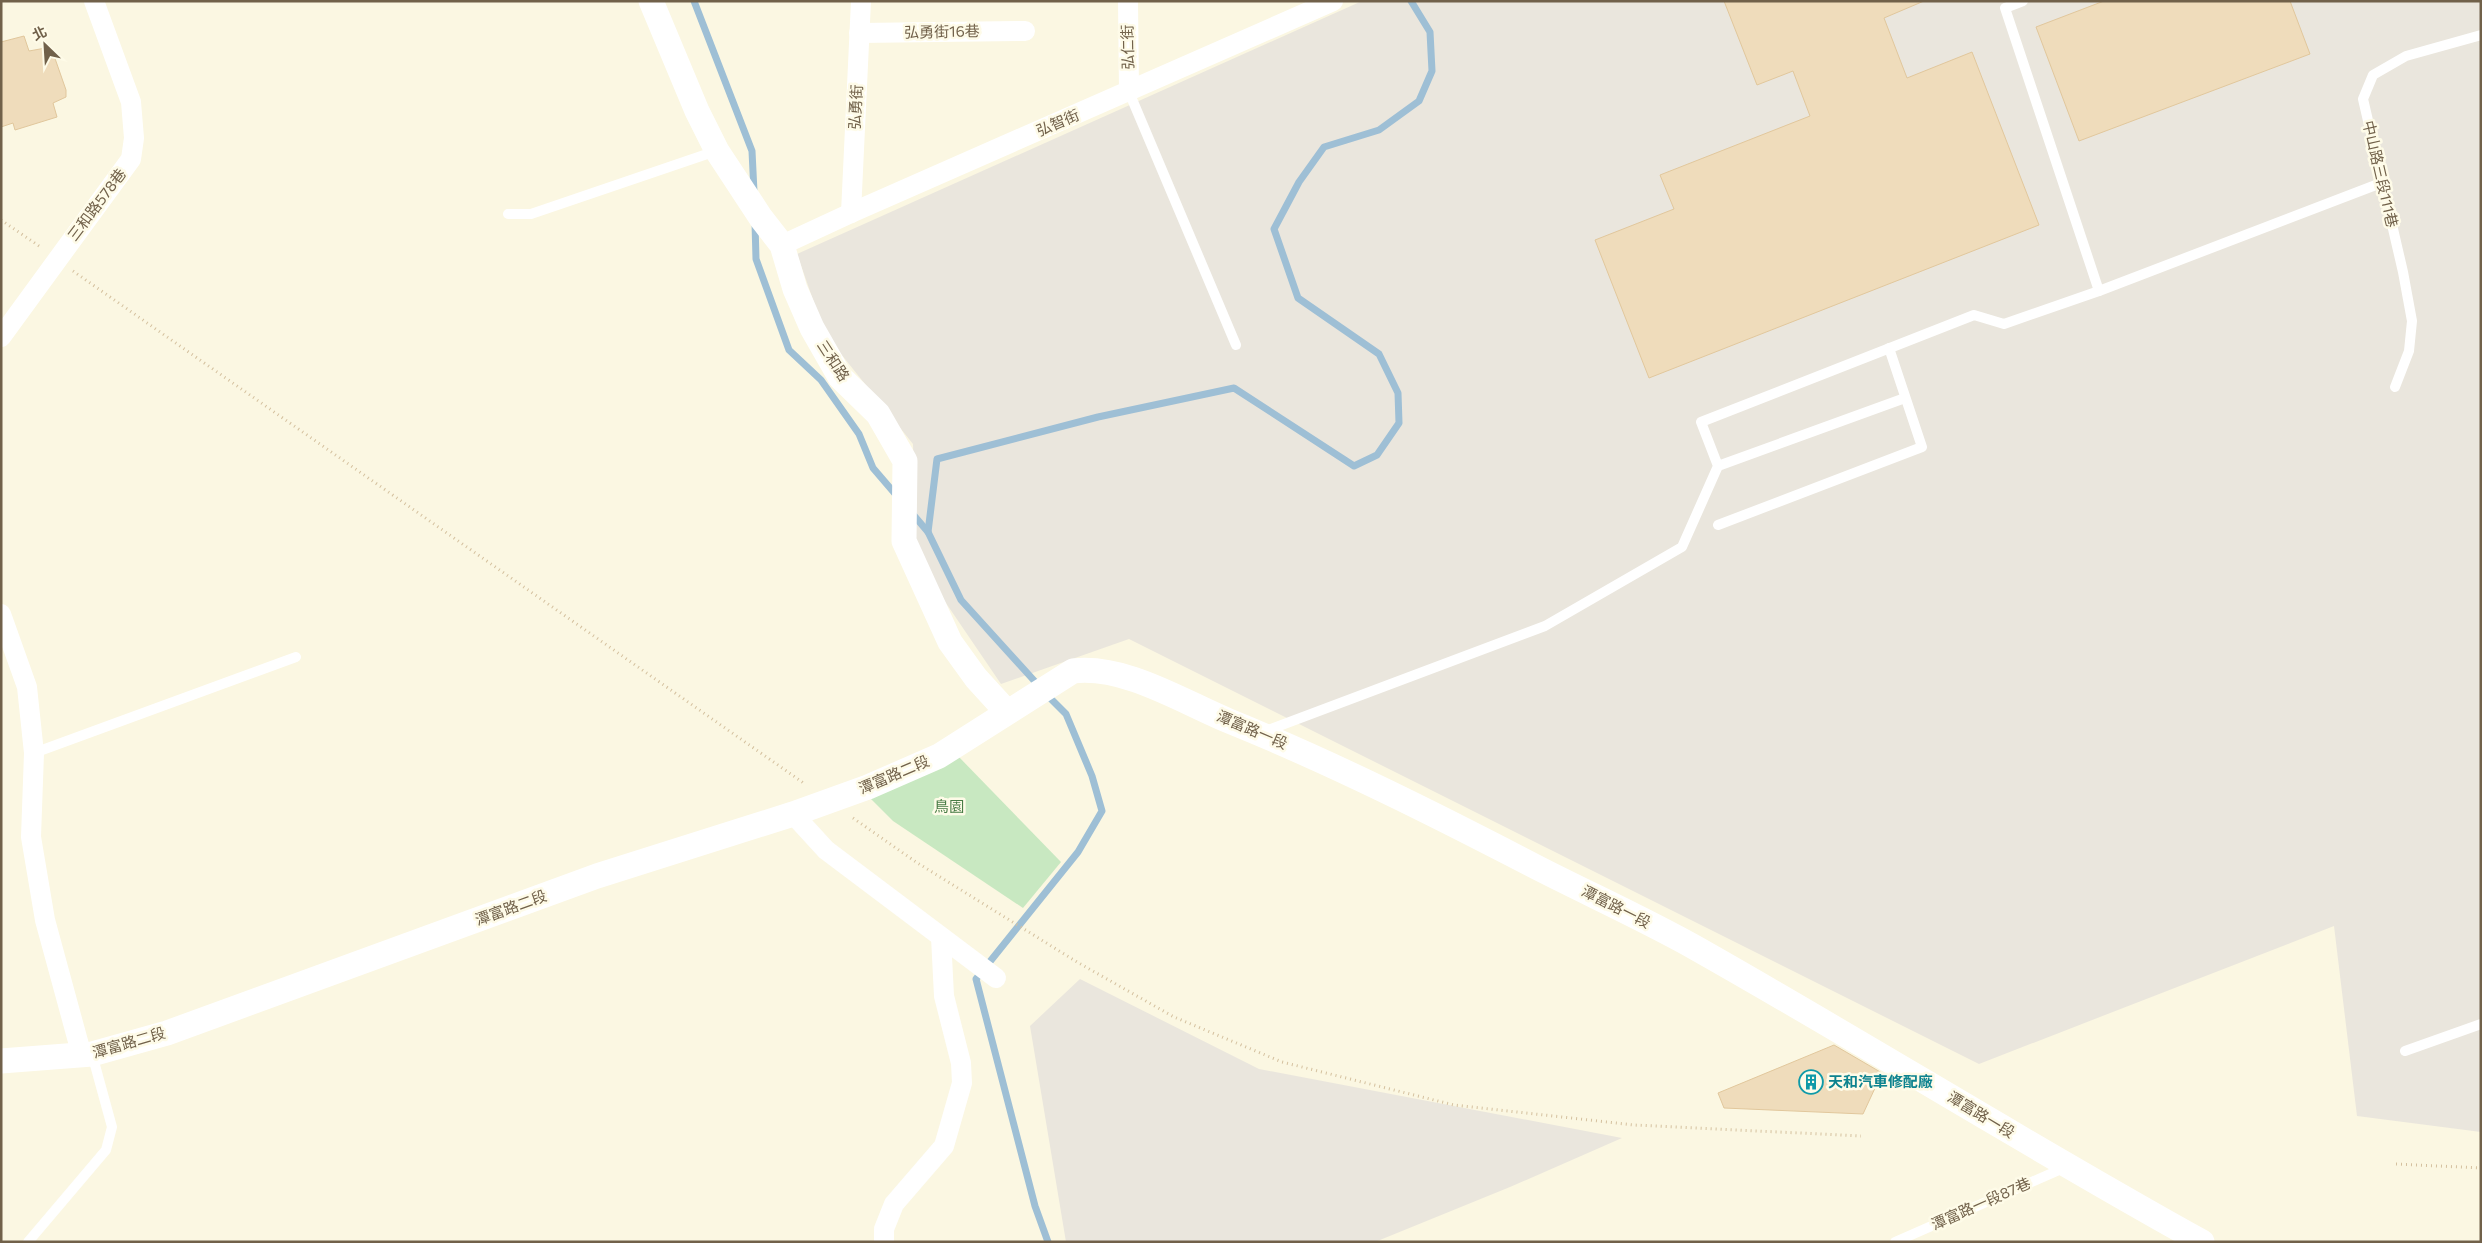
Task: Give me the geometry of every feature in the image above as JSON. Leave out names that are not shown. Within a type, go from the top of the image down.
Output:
[{"type":"street","name":"三和路578巷","points":[[1,337],[130,160],[134,138],[131,102],[94,1]]},
{"type":"street","name":"三和路","points":[[650,1],[697,111],[717,151],[761,218],[782,245],[795,290],[817,336],[840,377],[878,414],[905,461],[904,541],[950,642],[976,678],[1015,706]]},
{"type":"street","name":"弘勇街","points":[[850,213],[861,1]]},
{"type":"street","name":"弘仁街","points":[[1128,1],[1129,92]]},
{"type":"street","name":"弘智街","points":[[782,245],[850,213],[1333,1]]},
{"type":"street","name":"弘勇街16巷","points":[[859,33],[1025,31]]},
{"type":"street","points":[[1,614],[26,687],[34,753],[31,837],[45,920],[87,1055]]},
{"type":"street","name":"潭富路一段","points":[[1015,706],[1073,671],[1090,669],[1108,671],[1137,681],[1260,733],[1460,828],[1690,945],[1911,1072],[2067,1167],[2202,1242]]},
{"type":"street","name":"潭富路二段","points":[[1,1060],[87,1055],[167,1033],[597,876],[793,814],[868,787],[939,756],[1015,706]]},
{"type":"street","points":[[793,814],[826,850],[994,976]]},
{"type":"street","points":[[884,1242],[884,1229],[894,1204],[944,1146],[962,1083],[961,1063],[944,996],[941,937]]},
{"type":"lane","points":[[2023,1],[2005,8],[2099,292]]},
{"type":"lane","name":"中山路三段111巷","points":[[2395,387],[2409,351],[2412,321],[2403,272],[2363,99],[2373,75],[2406,56],[2481,35]]},
{"type":"lane","points":[[1129,92],[1236,345]]},
{"type":"lane","points":[[508,214],[531,214],[717,151]]},
{"type":"lane","points":[[1718,466],[1700,422],[1974,315],[2004,324],[2099,292],[2381,183]]},
{"type":"lane","points":[[1718,524],[1922,447],[1889,348]]},
{"type":"lane","points":[[1260,733],[1545,626],[1682,547],[1718,466],[1905,398]]},
{"type":"lane","points":[[34,753],[296,657]]},
{"type":"lane","points":[[2405,1051],[2481,1024]]},
{"type":"lane","points":[[28,1242],[106,1150],[112,1127],[87,1055]]},
{"type":"lane","name":"潭富路一段87巷","points":[[1895,1242],[2067,1167]]},
{"type":"path","points":[[1,220],[592,635]]},
{"type":"path","points":[[1077,962],[1174,1017],[1282,1062],[1454,1105],[1634,1125],[1861,1136]]},
{"type":"path","points":[[2396,1164],[2481,1168]]},
{"type":"shaded area","points":[[1362,1],[2481,1],[2481,1132],[2357,1116],[2334,926],[1979,1064],[1129,639],[1001,684],[916,559],[913,444],[825,334],[797,254]]},
{"type":"shaded area","points":[[1080,979],[1259,1069],[1622,1138],[1510,1187],[1375,1242],[1066,1242],[1030,1026]]},
{"type":"green space","name":"鳥園","points":[[958,756],[1061,862],[1023,908],[893,821],[868,796]]},
{"type":"building","points":[[1724,1],[1924,1],[1884,18],[1907,78],[1972,52],[2039,225],[1649,378],[1595,240],[1674,209],[1660,175],[1810,116],[1793,71],[1757,85]]},
{"type":"building","points":[[2104,1],[2290,1],[2310,54],[2079,141],[2036,27]]},
{"type":"building","points":[[24,36],[29,51],[51,47],[66,90],[66,97],[53,103],[57,117],[15,130],[13,123],[1,127],[1,42]]},
{"type":"building","name":"天和汽車修配廠","points":[[1834,1045],[1882,1073],[1863,1114],[1724,1108],[1718,1093]]},
{"type":"waterway","points":[[694,1],[752,151],[754,192]]},
{"type":"waterway","points":[[1039,686],[961,600],[928,532],[937,459],[1098,417],[1234,388],[1354,466],[1377,455],[1399,423],[1398,393],[1379,354],[1298,298],[1274,229],[1299,182],[1324,147],[1379,130],[1419,101],[1432,71],[1430,32],[1411,1]]},
{"type":"waterway","points":[[755,223],[756,259],[789,350],[821,380],[859,434],[873,468],[897,496]]},
{"type":"waterway","points":[[911,512],[928,532]]},
{"type":"waterway","points":[[1046,694],[1066,714],[1092,776],[1102,811],[1078,852],[976,979],[1035,1206],[1048,1242]]},
{"type":"place","name":"天和汽車修配廠","points":[[1811,1082]]}]
